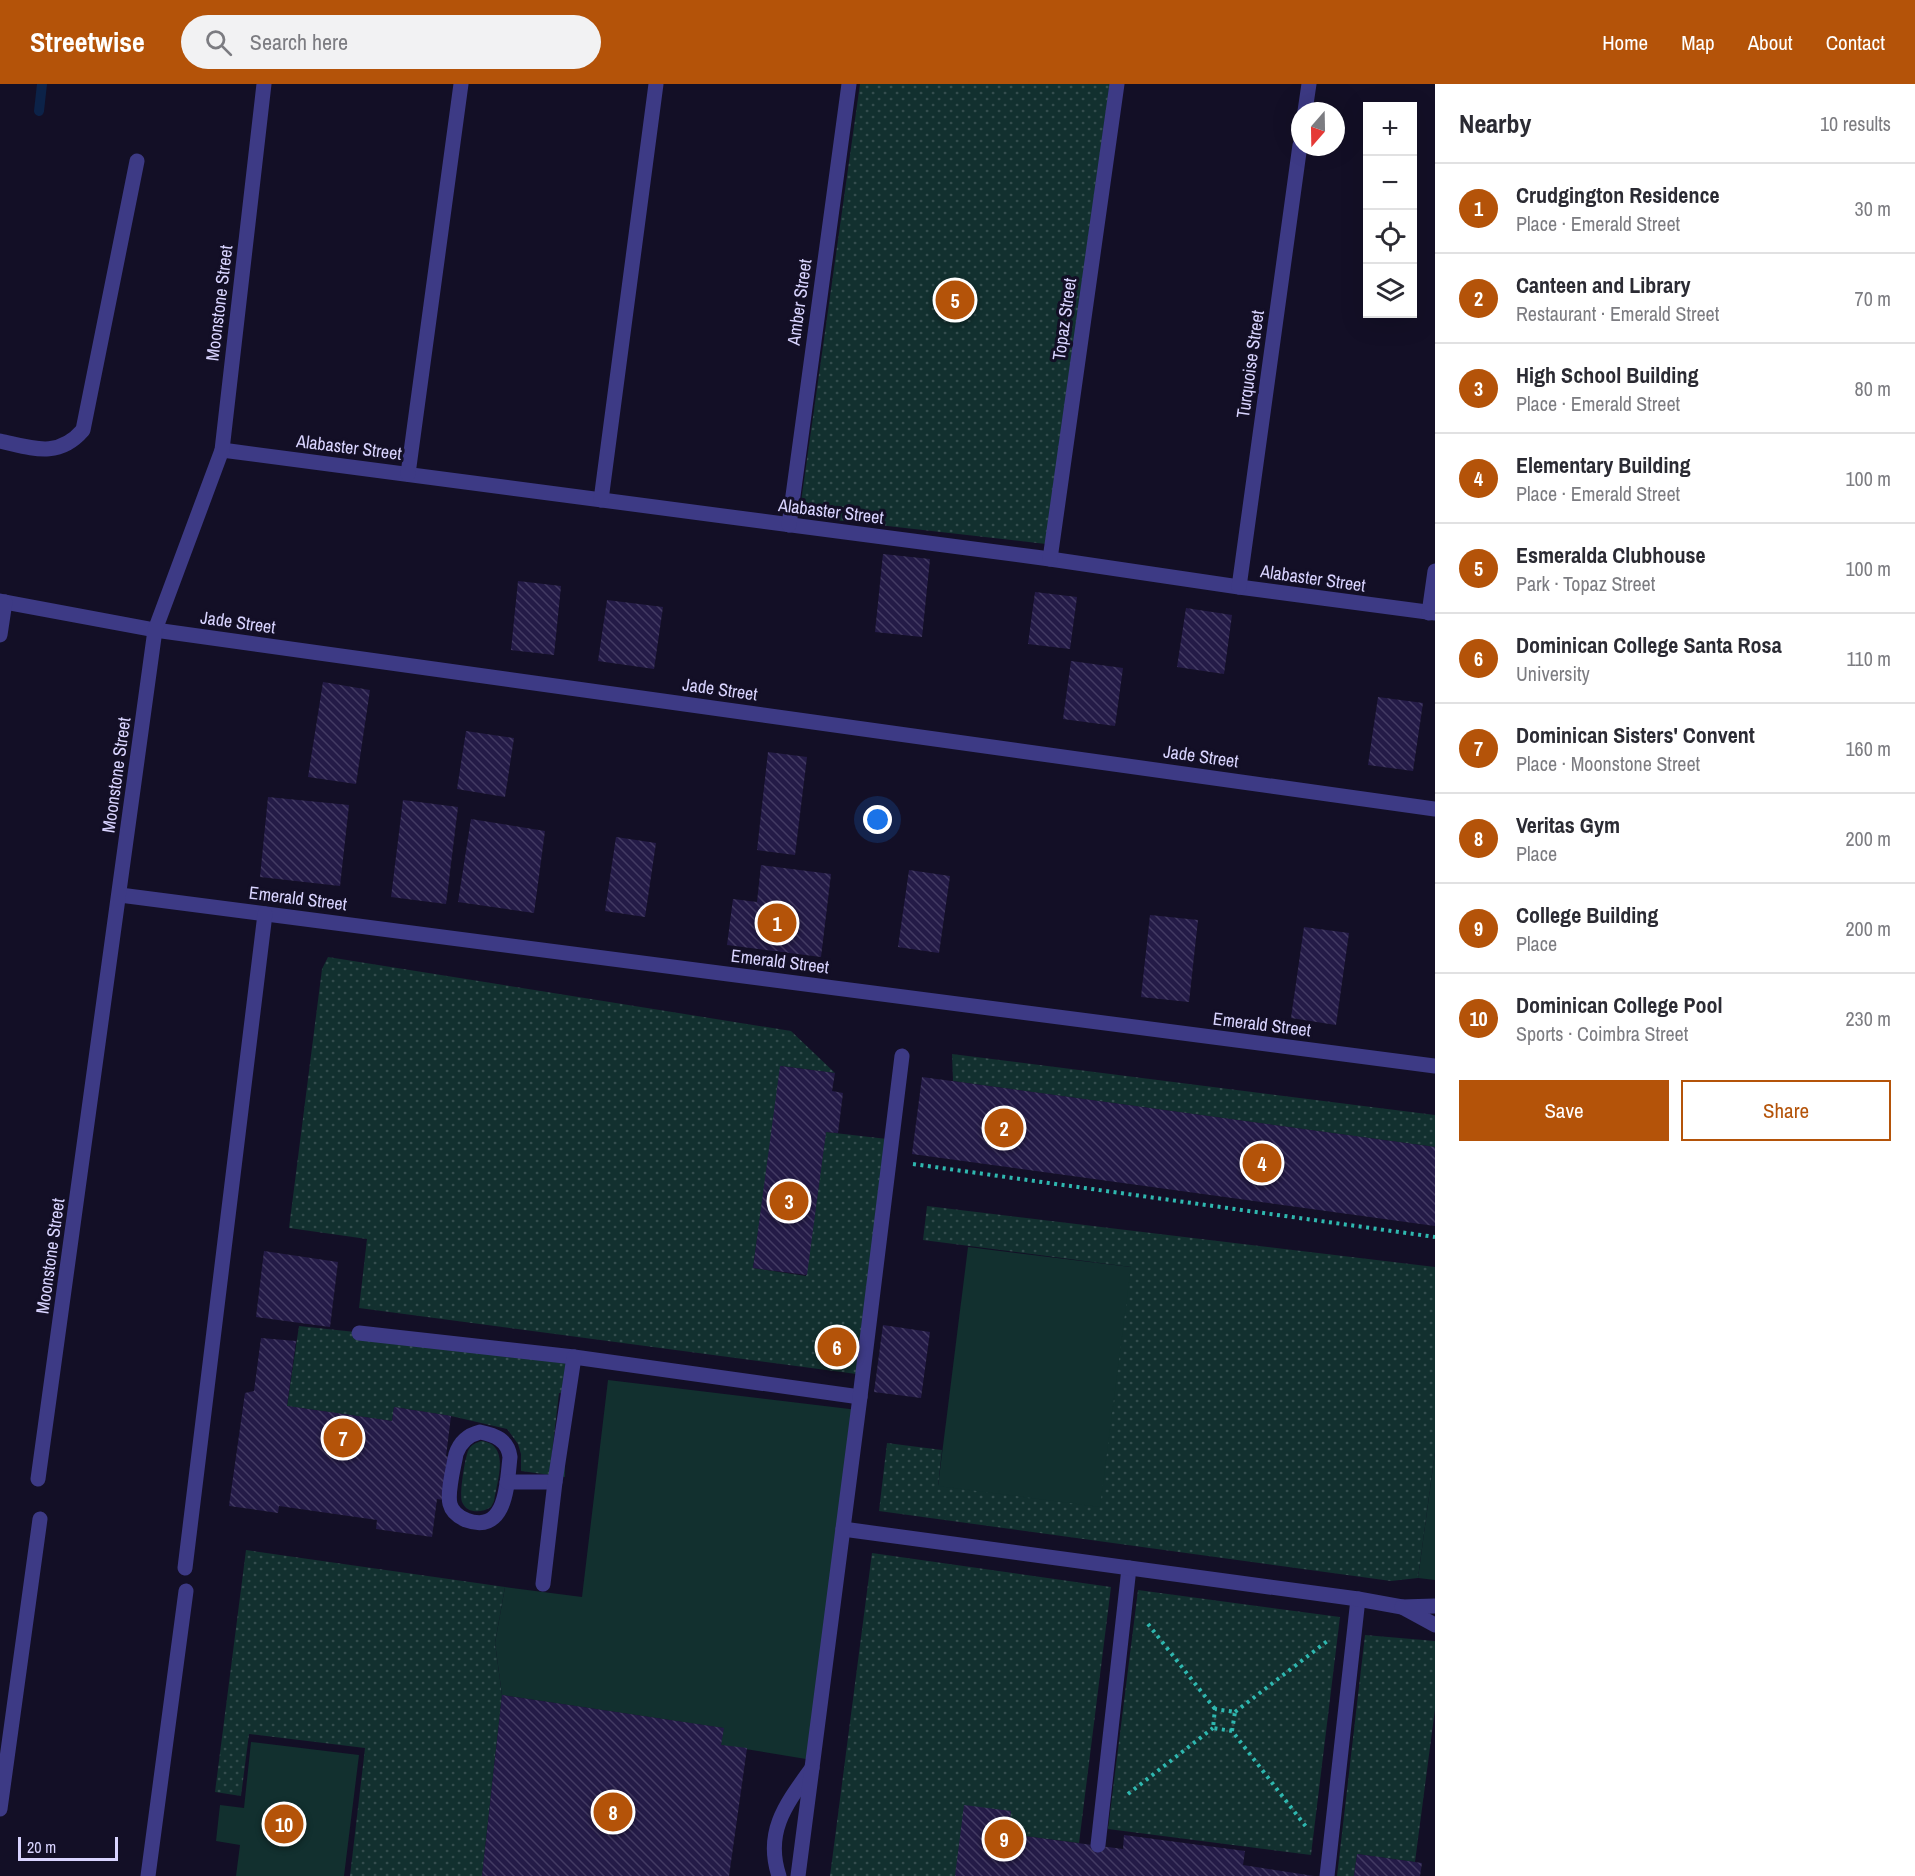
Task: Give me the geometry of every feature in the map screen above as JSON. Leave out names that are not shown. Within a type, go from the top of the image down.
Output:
[{"type":"street","name":"Moonstone Street","points":[[38,1479],[155,630],[222,450],[264,84]]},
{"type":"street","points":[[408,474],[461,84]]},
{"type":"street","points":[[601,500],[657,84]]},
{"type":"street","name":"Amber Street","points":[[789,525],[849,84]]},
{"type":"street","name":"Topaz Street","points":[[1050,559],[1117,84]]},
{"type":"street","points":[[1306,102],[1308,84]]},
{"type":"street","name":"Turquoise Street","points":[[1239,587],[1298,156]]},
{"type":"street","points":[[0,441],[42,451],[72,443],[83,430],[137,160]]},
{"type":"street","name":"Alabaster Street","points":[[222,450],[1050,559],[1432,613]]},
{"type":"street","points":[[1432,613],[1435,571]]},
{"type":"street","points":[[0,636],[3,602]]},
{"type":"street","name":"Jade Street","points":[[3,602],[155,630],[1435,809]]},
{"type":"street","name":"Emerald Street","points":[[120,895],[1435,1066]]},
{"type":"street","points":[[185,1568],[265,914]]},
{"type":"street","points":[[798,1876],[902,1056]]},
{"type":"street","points":[[359,1333],[574,1357],[860,1397]]},
{"type":"street","points":[[543,1584],[555,1482],[574,1357]]},
{"type":"street","points":[[480,1432],[489,1434],[504,1442],[510,1457],[507,1482],[502,1506],[498,1514],[490,1520],[469,1521],[454,1512],[450,1504],[456,1454],[459,1446],[472,1434],[480,1432]]},
{"type":"street","points":[[507,1482],[555,1482]]},
{"type":"street","points":[[0,1809],[39,1519]]},
{"type":"street","points":[[843,1529],[1358,1599],[1402,1607],[1435,1606]]},
{"type":"street","points":[[1098,1845],[1129,1568]]},
{"type":"street","points":[[148,1876],[186,1591]]},
{"type":"street","points":[[1327,1876],[1358,1599]]},
{"type":"street","points":[[1402,1607],[1435,1625]]},
{"type":"street","points":[[779,1876],[773,1843],[778,1823],[787,1804],[812,1768]]},
{"type":"path","points":[[908,1163],[1435,1237]]},
{"type":"path","points":[[1126,1595],[1215,1709],[1235,1712]]},
{"type":"path","points":[[1232,1731],[1235,1712],[1356,1618]]},
{"type":"path","points":[[1101,1815],[1213,1728],[1215,1709]]},
{"type":"path","points":[[1213,1728],[1232,1731],[1329,1857]]},
{"type":"green space","points":[[860,84],[1110,84],[1046,544],[799,516]]},
{"type":"green space","points":[[328,957],[791,1031],[835,1073],[781,1066],[753,1268],[806,1276],[826,1132],[896,1140],[864,1375],[359,1308],[367,1239],[289,1228],[322,969]]},
{"type":"green space","points":[[952,1054],[1435,1115],[1435,1147],[953,1081]]},
{"type":"green space","points":[[927,1206],[1435,1267],[1435,1452],[1418,1578],[1391,1581],[879,1511],[887,1443],[942,1450],[938,1486],[1131,1267],[923,1240]]},
{"type":"green space","points":[[968,1247],[1131,1267],[1100,1507],[938,1486]]},
{"type":"green space","points":[[299,1326],[580,1356],[575,1395],[559,1393],[551,1462],[565,1464],[565,1477],[521,1471],[521,1454],[518,1444],[507,1429],[451,1416],[394,1407],[392,1421],[287,1406]]},
{"type":"green space","points":[[608,1380],[858,1410],[812,1760],[721,1745],[723,1728],[502,1695],[495,1643],[505,1587],[582,1597]]},
{"type":"green space","points":[[481,1441],[496,1449],[500,1465],[491,1507],[475,1511],[467,1509],[462,1502],[462,1484],[469,1449]]},
{"type":"green space","points":[[1435,1452],[1435,1580],[1418,1578]]},
{"type":"green space","points":[[246,1550],[505,1587],[495,1643],[502,1695],[482,1876],[350,1876],[365,1748],[249,1734],[241,1796],[215,1792]]},
{"type":"green space","points":[[872,1553],[1111,1587],[1079,1843],[1008,1834],[1011,1811],[955,1876],[830,1876]]},
{"type":"green space","points":[[1138,1590],[1340,1617],[1311,1855],[1108,1829]]},
{"type":"green space","points":[[1365,1635],[1435,1641],[1435,1709],[1415,1862],[1357,1854],[1354,1876],[1337,1876]]},
{"type":"green space","points":[[251,1742],[359,1755],[344,1876],[236,1876],[240,1845],[216,1841],[220,1805],[244,1808]]},
{"type":"building","points":[[883,554],[930,559],[922,637],[875,632]]},
{"type":"building","points":[[518,581],[561,586],[554,655],[511,650]]},
{"type":"building","points":[[1035,592],[1077,597],[1070,649],[1028,644]]},
{"type":"building","points":[[607,600],[663,607],[654,669],[598,661]]},
{"type":"building","points":[[1186,608],[1232,615],[1224,674],[1177,667]]},
{"type":"building","points":[[1071,661],[1123,668],[1115,726],[1063,719]]},
{"type":"building","points":[[323,682],[370,690],[356,784],[308,777]]},
{"type":"building","points":[[1378,697],[1423,703],[1413,771],[1368,765]]},
{"type":"building","points":[[466,731],[514,738],[505,797],[457,789]]},
{"type":"building","points":[[768,752],[807,757],[795,855],[757,850]]},
{"type":"building","points":[[268,797],[349,805],[340,886],[260,877]]},
{"type":"building","points":[[403,800],[458,807],[446,904],[391,897]]},
{"type":"building","points":[[471,819],[545,831],[534,913],[458,902]]},
{"type":"building","points":[[616,837],[656,843],[645,917],[605,911]]},
{"type":"building","points":[[761,865],[831,874],[821,957],[727,945],[733,899],[757,902]]},
{"type":"building","points":[[909,870],[950,876],[939,953],[898,947]]},
{"type":"building","points":[[1150,915],[1198,920],[1189,1002],[1141,997]]},
{"type":"building","points":[[1304,927],[1349,933],[1336,1025],[1291,1018]]},
{"type":"building","points":[[780,1066],[835,1073],[832,1091],[843,1093],[838,1133],[826,1132],[807,1275],[753,1268]]},
{"type":"building","points":[[922,1077],[1435,1147],[1435,1226],[912,1154]]},
{"type":"building","points":[[264,1251],[338,1262],[330,1327],[256,1317]]},
{"type":"building","points":[[883,1325],[930,1332],[921,1398],[874,1392]]},
{"type":"building","points":[[261,1338],[296,1341],[287,1406],[392,1421],[394,1407],[451,1416],[446,1456],[455,1457],[449,1501],[437,1499],[432,1537],[376,1529],[377,1520],[279,1506],[278,1513],[229,1506],[245,1393],[254,1391]]},
{"type":"building","points":[[502,1695],[724,1728],[721,1745],[747,1748],[729,1876],[482,1876]]},
{"type":"building","points":[[964,1805],[1011,1811],[1008,1834],[1123,1849],[1124,1835],[1245,1851],[1243,1865],[1314,1876],[955,1876]]},
{"type":"building","points":[[1357,1854],[1422,1863],[1420,1876],[1354,1876]]},
{"type":"waterway","points":[[39,111],[42,84]]},
{"type":"place","name":"Esmeralda Clubhouse","points":[[955,300]]},
{"type":"place","name":"Crudgington Residence","points":[[777,923]]},
{"type":"place","name":"Canteen and Library","points":[[1004,1128]]},
{"type":"place","name":"Elementary Building","points":[[1262,1163]]},
{"type":"place","name":"High School Building","points":[[789,1201]]},
{"type":"place","name":"Dominican College Santa Rosa","points":[[837,1347]]},
{"type":"place","name":"Dominican Sisters' Convent","points":[[343,1438]]},
{"type":"place","name":"Veritas Gym","points":[[613,1812]]},
{"type":"place","name":"Dominican College Pool","points":[[284,1824]]},
{"type":"place","name":"College Building","points":[[1004,1839]]}]
